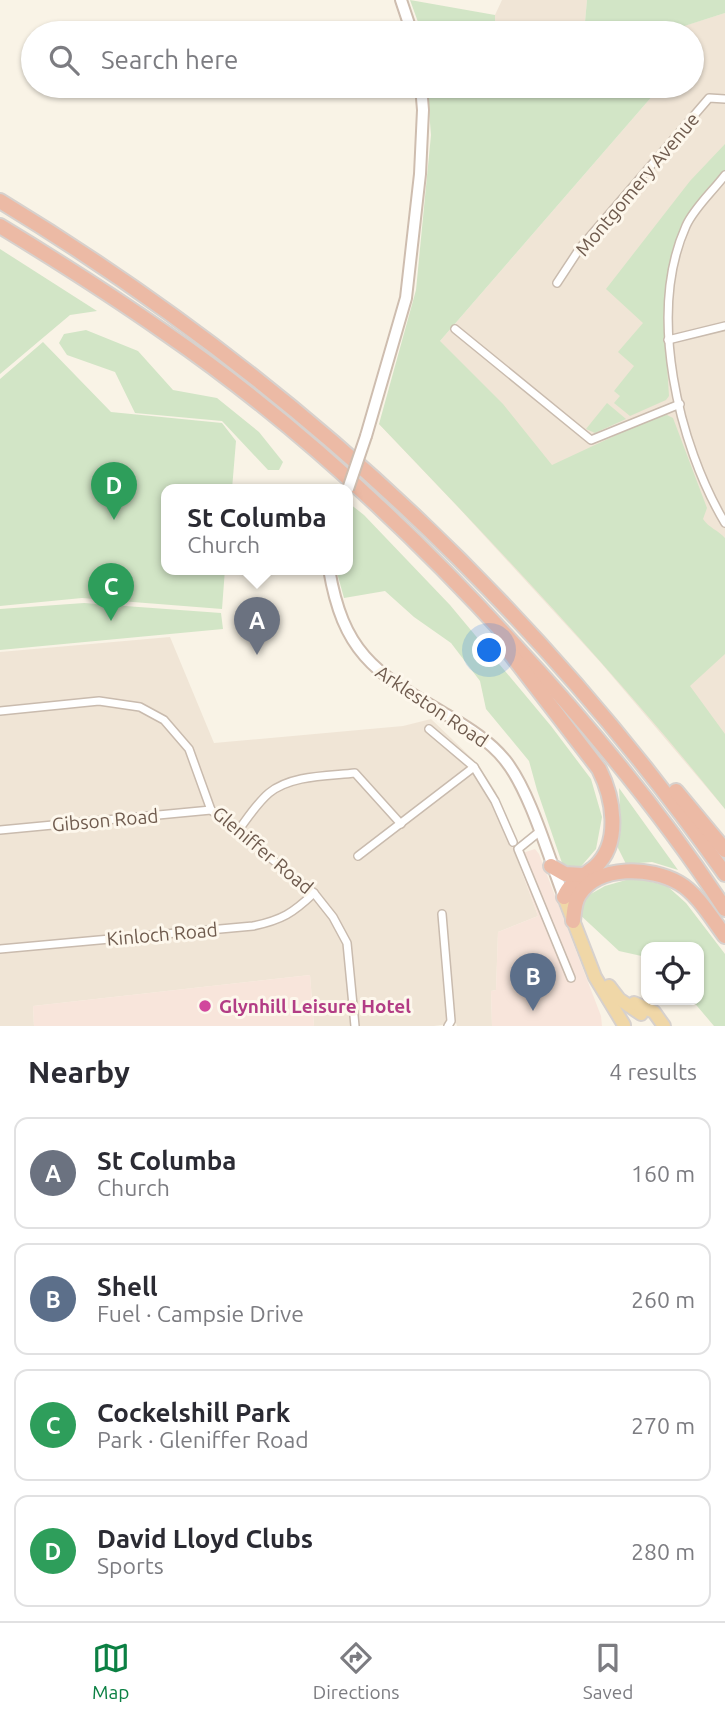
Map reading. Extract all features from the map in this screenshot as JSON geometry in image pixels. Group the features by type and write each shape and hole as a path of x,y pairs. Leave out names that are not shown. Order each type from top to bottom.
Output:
{"highway":[{"path":"0,201 124,280 232,358 356,461 439,538 636,744 725,850"},
{"path":"0,226 165,333 251,397 359,488 439,565 556,690 614,758 725,909"},
{"path":"439,565 547,700 599,769 607,786 613,812 610,839 599,862 569,887 564,897"},
{"path":"552,656 644,764 725,874"},
{"path":"551,866 565,874 582,876"},
{"path":"573,921 577,896 592,882 607,875 627,871 646,872 663,875 681,884 725,936"}],"main road":[{"name":"Arkleston Road","path":"564,897 595,976 624,1026"},
{"name":"Arkleston Road","path":"587,958 619,999 650,1017 657,1026"},
{"path":"606,982 626,998 654,1012 664,1026"},
{"path":"624,1026 631,1017 641,1014"}],"street":[{"path":"401,0 408,21"},
{"path":"350,484 406,298 420,174 422,98"},
{"name":"Montgomery Avenue","path":"557,283 580,248 709,99 725,99"},
{"path":"725,175 687,223 675,257 669,293 668,340 688,440 725,523"},
{"path":"668,340 725,326"},
{"path":"455,329 592,440 680,404"},
{"name":"Arkleston Road","path":"330,575 339,617 357,648 370,663 409,693 489,743 515,774 564,897"},
{"name":"Gleniffer Road","path":"0,711 99,701 141,707 164,720 189,749 211,810 314,893 333,917 347,943 355,1026"},
{"path":"429,729 474,767 495,801 513,842"},
{"path":"358,856 474,767"},
{"path":"237,832 269,793 283,785 298,780 355,773 401,824"},
{"name":"Gibson Road","path":"0,830 211,810"},
{"path":"539,832 517,849 571,978"},
{"name":"Kinloch Road","path":"0,949 263,924 291,914 314,893"},
{"path":"442,914 451,1021 447,1026"}],"shaded area":[{"path":"502,0 587,0 585,21 495,21"},
{"path":"725,13 725,809 601,663 379,424 440,341 651,98 704,98 704,21 700,21"},
{"path":"170,637 214,743 403,726 431,719 477,763 496,792 510,840 538,916 498,932 496,990 491,991 492,1026 457,1026 456,1023 434,1026 314,1026 310,975 33,1006 34,1026 0,1026 0,652"},
{"path":"535,849 601,1016 602,1026 492,1026 491,991 496,990 498,932 538,916 516,855"},
{"name":"Glynhill Leisure Hotel","path":"310,975 314,1026 34,1026 33,1006"}],"green space":[{"path":"410,0 495,15 495,21 418,21"},
{"path":"587,0 725,0 725,13 700,21 585,21"},
{"path":"428,98 651,98 440,341 503,404 552,465 657,416 667,415 673,418 707,508 703,519 725,538 725,654 690,686 725,734 725,809 599,661 379,424 416,290 431,135"},
{"path":"725,144 725,170 683,221 667,285 666,349 669,396 666,400 630,416 614,403 620,396 614,391 634,366 618,352 643,323 606,289 690,181"},
{"path":"0,249 97,311 70,315 0,374"},
{"path":"86,330 138,351 173,390 217,398 259,432 283,462 279,470 268,470 222,421 135,413 115,372 67,355 59,343 64,334"},
{"path":"43,342 111,412 222,423 236,441 232,484 161,484 161,575 225,575 222,609 82,598 0,606 0,379"},
{"path":"607,403 626,419 595,433 586,429"},
{"path":"353,506 450,605 551,726 591,779 602,817 596,849 578,870 562,863 529,761 486,709 480,681 451,643 414,617 385,591 344,598 338,575 353,575"},
{"path":"84,603 221,613 223,629 0,650 0,609"},
{"path":"619,788 678,870 652,862 626,864 617,846 621,830"},
{"path":"633,878 666,885 686,903 725,954 725,1026 714,1026 696,1005 704,1005 704,942 641,942 641,956 619,951 577,912 580,900 605,886"}],"place":[{"name":"David Lloyd Clubs","path":"114,520"},
{"name":"Cockelshill Park","path":"111,621"},
{"name":"St Columba","path":"257,655"},
{"name":"Glynhill Leisure Hotel","path":"205,1006"},
{"name":"Shell","path":"533,1011"}]}
